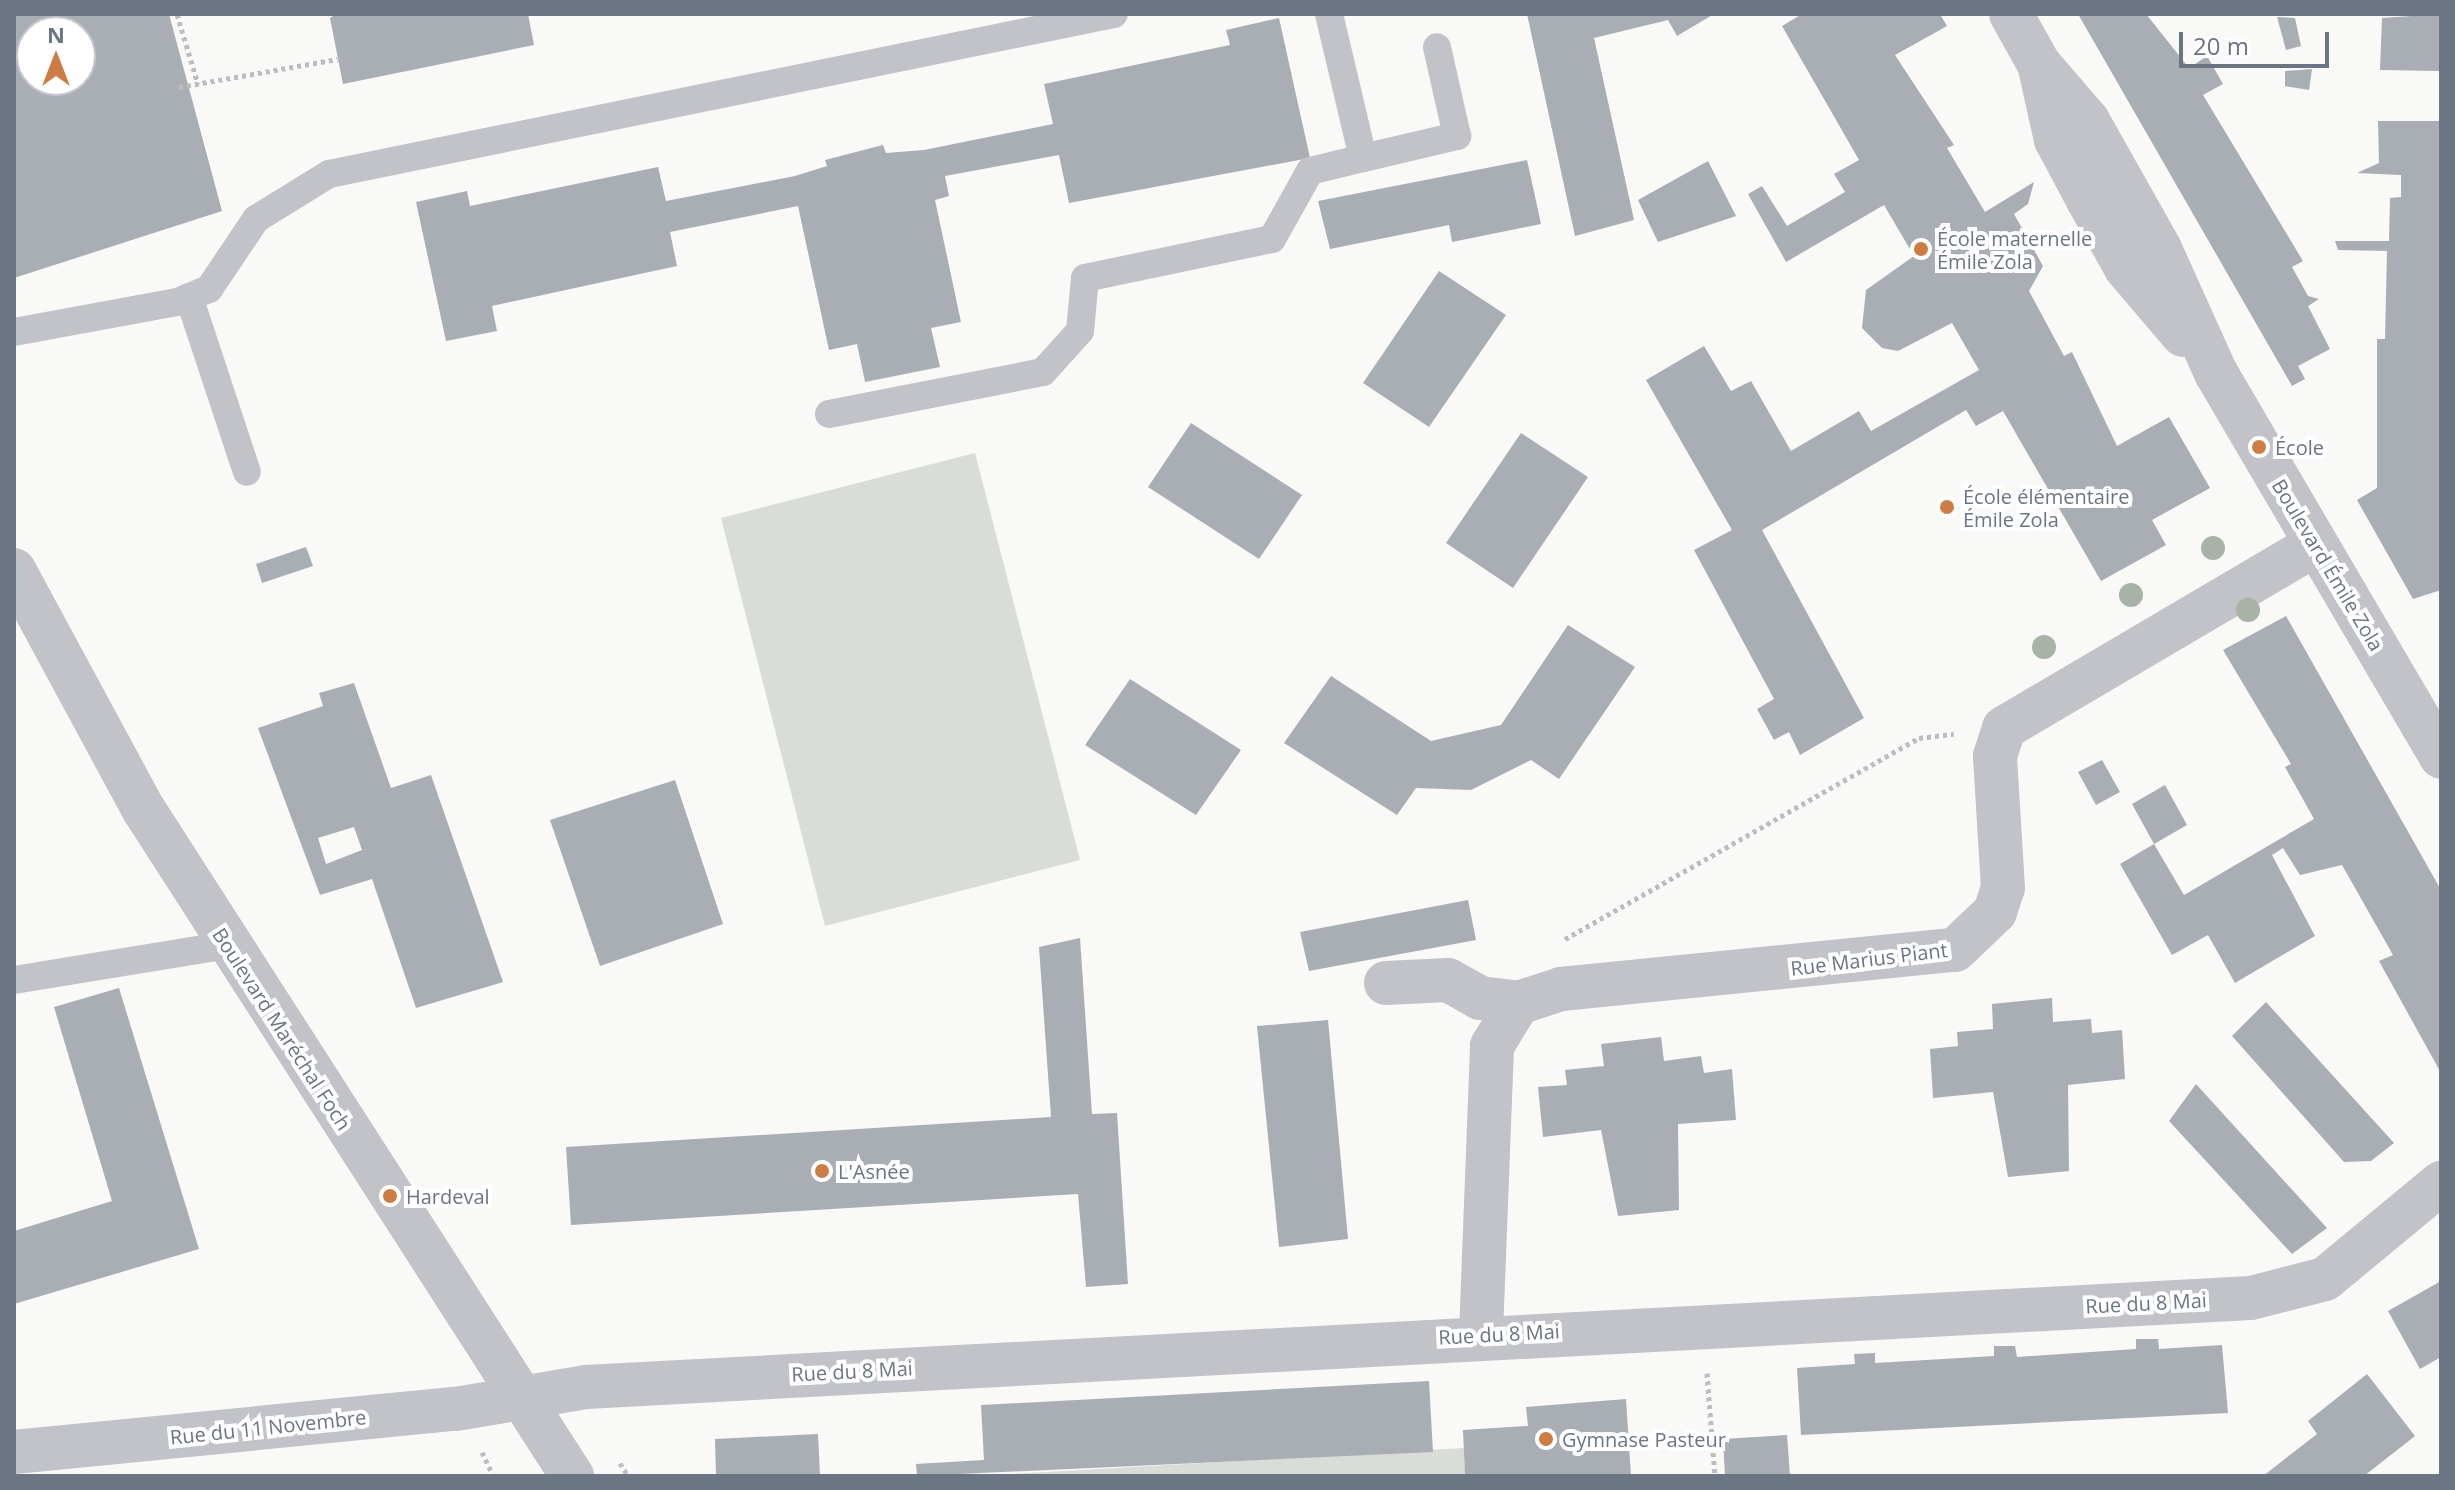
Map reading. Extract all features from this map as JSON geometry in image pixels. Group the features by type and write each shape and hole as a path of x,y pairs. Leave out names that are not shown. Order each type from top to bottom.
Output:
{"street":[{"name":"Boulevard Émile Zola","path":"2011,14 2039,64 2056,140 2118,254 2216,373 2440,752"},
{"path":"2004,728 2315,545"},
{"name":"Boulevard Maréchal Foch","path":"14,570 120,768 227,945 572,1476"},
{"name":"Rue Marius Piant","path":"1386,983 1448,980 1480,998 1518,1003 1561,989 1955,950 1995,912 2003,888 1995,756 2004,728"},
{"path":"1481,1334 1492,1046 1518,1003"},
{"name":"Rue du 8 Mai","path":"521,1396 1481,1334 2285,1292 2325,1279 2441,1183"},
{"name":"Rue du 11 Novembre","path":"14,1452 521,1396"}],"lane":[{"path":"14,332 189,297 209,289 256,219 329,174 1114,14"},
{"path":"1329,14 1363,158"},
{"path":"829,414 1043,372 1080,331 1085,278 1272,239 1310,171 1457,136 1437,47"},
{"path":"189,297 247,472"},
{"path":"14,980 227,945"}],"path":[{"path":"177,14 198,84"},
{"path":"179,87 338,59"},
{"path":"1551,947 1919,738 2004,728"},
{"path":"1703,1324 1715,1476"},
{"path":"484,1463 493,1476"}],"shaded area":[{"path":"975,453 1080,860 825,926 721,518"},
{"path":"1464,1448 1465,1476 1012,1474"}],"building":[{"path":"14,14 169,14 222,211 14,278"},
{"path":"337,14 528,14 534,45 343,84 330,18"},
{"path":"1527,14 1714,14 1677,36 1668,20 1594,38 1634,220 1575,236"},
{"path":"1802,14 1940,14 1947,26 1895,55 1954,145 1947,148 1985,212 2034,182 2028,204 2014,214 2043,266 2029,291 2064,356 2072,352 2117,446 2169,417 2210,488 2152,520 2166,545 2101,581 2003,411 1976,426 1966,410 1762,530 1864,718 1800,755 1789,732 1774,740 1757,709 1774,699 1694,550 1732,530 1646,380 1704,346 1731,391 1751,381 1791,451 1859,411 1871,431 1979,370 1952,323 1898,351 1882,348 1862,328 1866,290 1914,256 1884,205 1786,262 1748,194 1762,186 1787,226 1845,192 1834,174 1859,160 1782,26"},
{"path":"2078,14 2146,14 2189,68 2207,56 2223,84 2203,95 2303,261 2292,267 2308,296 2319,299 2308,306 2330,349 2298,366 2305,379 2292,386"},
{"path":"2441,14 2441,71 2380,70 2382,18"},
{"path":"2277,17 2295,18 2301,46 2286,50"},
{"path":"1279,18 1310,158 1069,203 1059,155 945,176 949,196 935,200 961,322 931,328 940,367 865,382 857,344 829,350 798,206 670,232 677,266 492,306 497,331 446,341 416,202 467,191 470,206 658,167 666,201 795,176 827,166 825,160 883,145 886,153 924,150 1053,124 1044,84 1230,45 1226,30"},
{"path":"2312,69 2309,90 2285,86 2285,71"},
{"path":"2378,121 2441,121 2441,590 2413,599 2357,500 2377,488 2377,339 2385,339 2387,251 2338,250 2335,241 2389,241 2390,198 2401,197 2401,175 2357,173 2379,163"},
{"path":"1527,160 1541,224 1452,242 1449,225 1330,249 1318,201"},
{"path":"1708,161 1736,216 1658,242 1638,200"},
{"path":"1439,271 1506,315 1429,427 1363,383"},
{"path":"1191,423 1302,495 1259,559 1148,487"},
{"path":"1521,433 1588,477 1513,588 1446,543"},
{"path":"306,547 313,566 262,583 256,564"},
{"path":"2286,616 2441,890 2441,1073 2379,961 2393,955 2342,865 2300,875 2283,848 2272,855 2315,936 2235,983 2208,935 2172,955 2120,864 2154,844 2184,895 2314,819 2285,767 2291,764 2223,650"},
{"path":"1568,625 1635,667 1559,779 1531,760 1471,790 1416,788 1397,815 1284,743 1331,676 1431,741 1501,725"},
{"path":"1130,679 1241,750 1196,815 1085,745"},
{"path":"354,683 391,788 431,775 503,982 416,1008 372,879 320,895 258,728 323,706 319,693","holes":["354,827 362,850 326,864 318,838"]},
{"path":"2102,760 2120,792 2096,805 2078,772"},
{"path":"675,780 723,924 600,966 550,820"},
{"path":"2165,785 2187,825 2154,844 2132,804"},
{"path":"1468,900 1476,940 1309,971 1300,932"},
{"name":"L'Asnée","path":"1080,938 1092,1114 1117,1113 1128,1284 1086,1287 1078,1194 571,1225 566,1147 1051,1117 1039,947"},
{"path":"119,988 199,1249 14,1304 14,1231 112,1201 54,1007"},
{"path":"2052,998 2053,1022 2091,1019 2092,1033 2122,1030 2125,1079 2068,1085 2069,1171 2008,1177 1993,1092 1933,1098 1930,1049 1958,1046 1957,1032 1993,1029 1992,1004"},
{"path":"2266,1002 2394,1143 2371,1161 2344,1162 2232,1036"},
{"path":"1328,1020 1348,1239 1279,1247 1257,1026"},
{"path":"1661,1037 1664,1061 1701,1056 1704,1073 1732,1069 1736,1120 1678,1124 1679,1210 1618,1216 1601,1130 1543,1137 1538,1087 1567,1085 1565,1070 1604,1066 1601,1044"},
{"path":"2196,1084 2327,1228 2292,1254 2169,1121"},
{"path":"2441,1281 2441,1357 2420,1369 2388,1311"},
{"path":"2136,1339 2158,1339 2159,1349 2222,1345 2228,1413 1801,1435 1797,1368 1855,1364 1854,1354 1875,1353 1875,1363 1994,1356 1994,1346 2015,1346 2017,1357 2136,1349"},
{"path":"2367,1374 2415,1436 2364,1476 2263,1476 2317,1434 2308,1421"},
{"path":"1429,1381 1433,1452 917,1476 916,1464 984,1460 981,1405"},
{"name":"Gymnase Pasteur","path":"1626,1399 1631,1476 1465,1476 1463,1430 1528,1426 1526,1407"},
{"path":"818,1434 820,1476 716,1476 715,1439"},
{"path":"1787,1435 1790,1476 1725,1476 1723,1439"}],"place":[{"name":"École maternelle Émile Zola","path":"1921,249"},
{"name":"École","path":"2259,447"},
{"name":"École élémentaire Émile Zola","path":"1947,507"},
{"name":"L'Asnée","path":"822,1171"},
{"name":"Hardeval","path":"390,1196"},
{"name":"Gymnase Pasteur","path":"1546,1439"}]}
